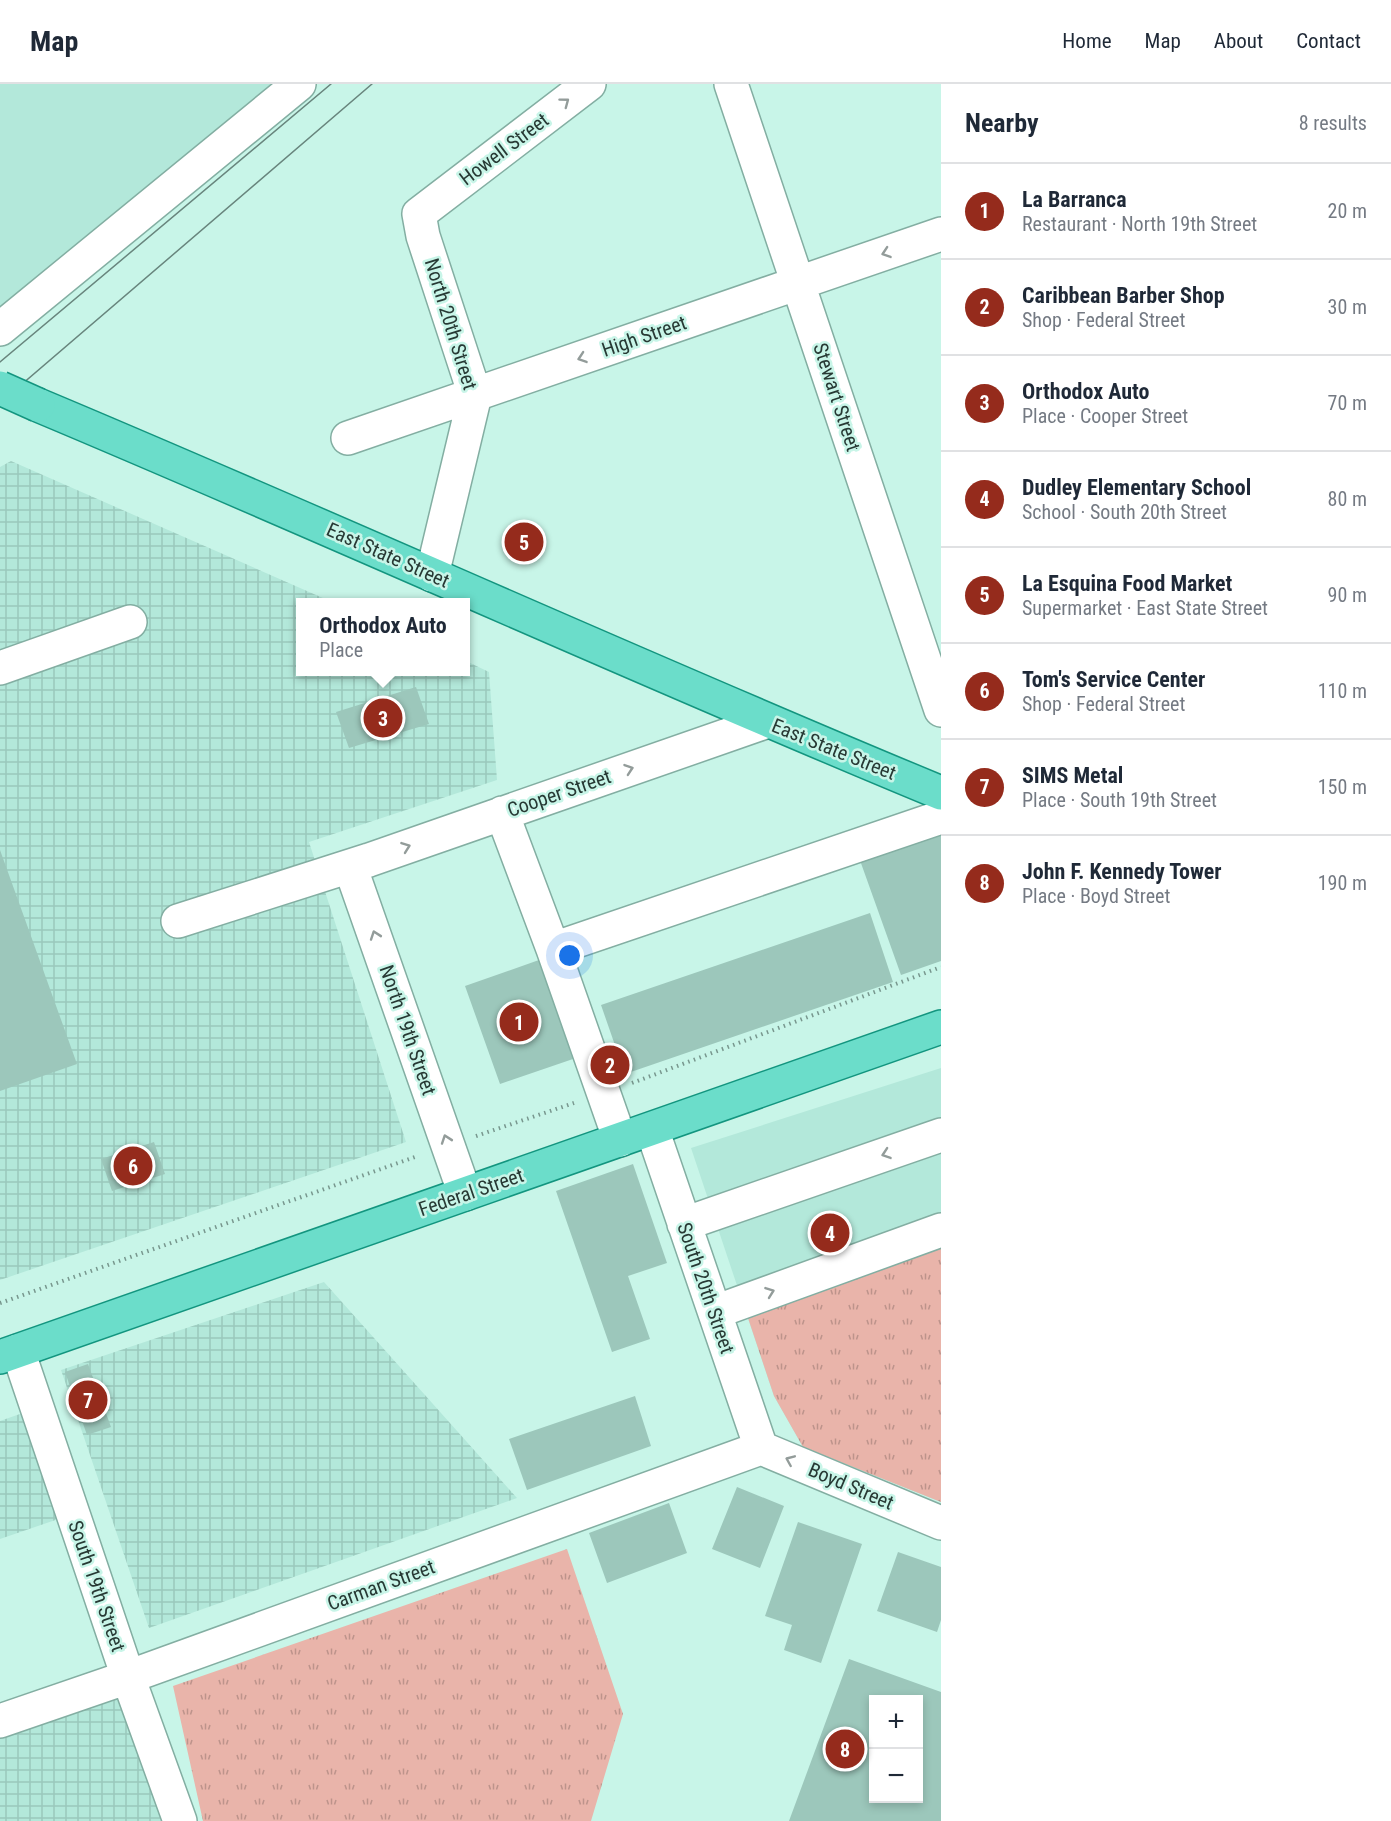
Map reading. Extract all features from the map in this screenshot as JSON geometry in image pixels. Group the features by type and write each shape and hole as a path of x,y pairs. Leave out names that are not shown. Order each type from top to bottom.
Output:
{"main road":[{"name":"East State Street","path":"0,388 218,480 768,721 941,793"},
{"name":"Federal Street","path":"9,1354 941,1028"}],"street":[{"path":"0,330 298,84"},
{"name":"Howell Street","path":"419,214 589,84"},
{"name":"Stewart Street","path":"731,84 941,710"},
{"name":"North 20th Street","path":"419,214 423,236 475,395 432,575"},
{"name":"High Street","path":"348,438 941,234"},
{"path":"0,668 130,622"},
{"name":"Cooper Street","path":"178,921 350,866 768,721"},
{"path":"502,813 553,949 620,1140"},
{"path":"553,949 941,817"},
{"name":"North 19th Street","path":"350,866 465,1194"},
{"name":"South 20th Street","path":"652,1129 761,1448"},
{"path":"684,1224 941,1135"},
{"path":"715,1312 941,1230"},
{"name":"South 19th Street","path":"9,1354 180,1821"},
{"name":"Boyd Street","path":"761,1448 941,1524"},
{"name":"Carman Street","path":"0,1721 128,1677 761,1448"}],"shaded area":[{"path":"0,84 315,84 0,341"},
{"path":"11,461 323,598 296,598 296,676 470,676 470,663 489,672 497,780 309,842 406,1142 0,1280 0,467"},
{"path":"941,1068 941,1502 803,1447 774,1396 691,1148"},
{"path":"324,1282 517,1498 149,1628 61,1370"},
{"path":"34,1409 73,1514 0,1539 0,1421"},
{"path":"128,1677 178,1821 0,1821 0,1723"}],"green space":[{"path":"941,1247 941,1502 803,1447 774,1396 748,1318"},
{"path":"567,1549 623,1714 591,1821 203,1821 173,1686"}],"building":[{"path":"416,687 429,724 349,748 336,712"},
{"path":"926,829 941,836 941,961 901,975 857,852"},
{"path":"0,850 77,1064 0,1091"},
{"path":"870,913 893,982 625,1074 601,1005"},
{"path":"539,960 573,1059 500,1084 465,986"},
{"path":"154,1142 165,1174 112,1191 101,1159"},
{"path":"633,1164 667,1263 628,1276 650,1339 612,1352 556,1191"},
{"path":"88,1364 111,1427 87,1435 65,1372"},
{"path":"635,1396 651,1446 527,1490 509,1439"},
{"path":"737,1487 784,1506 760,1568 712,1549"},
{"path":"669,1503 687,1553 607,1583 589,1533"},
{"path":"798,1522 862,1544 821,1663 784,1650 792,1625 765,1616"},
{"path":"898,1552 941,1567 941,1620 937,1632 877,1611"},
{"path":"849,1659 941,1692 941,1821 789,1821"}],"tram line":[{"path":"0,362 331,84"},
{"path":"0,403 372,84"}],"place":[{"name":"La Esquina Food Market","path":"524,542"},
{"name":"Orthodox Auto","path":"383,718"},
{"name":"La Barranca","path":"519,1022"},
{"name":"Caribbean Barber Shop","path":"610,1065"},
{"name":"Tom's Service Center","path":"133,1166"},
{"name":"Dudley Elementary School","path":"830,1233"},
{"name":"SIMS Metal","path":"88,1400"},
{"name":"John F. Kennedy Tower","path":"845,1749"}]}
